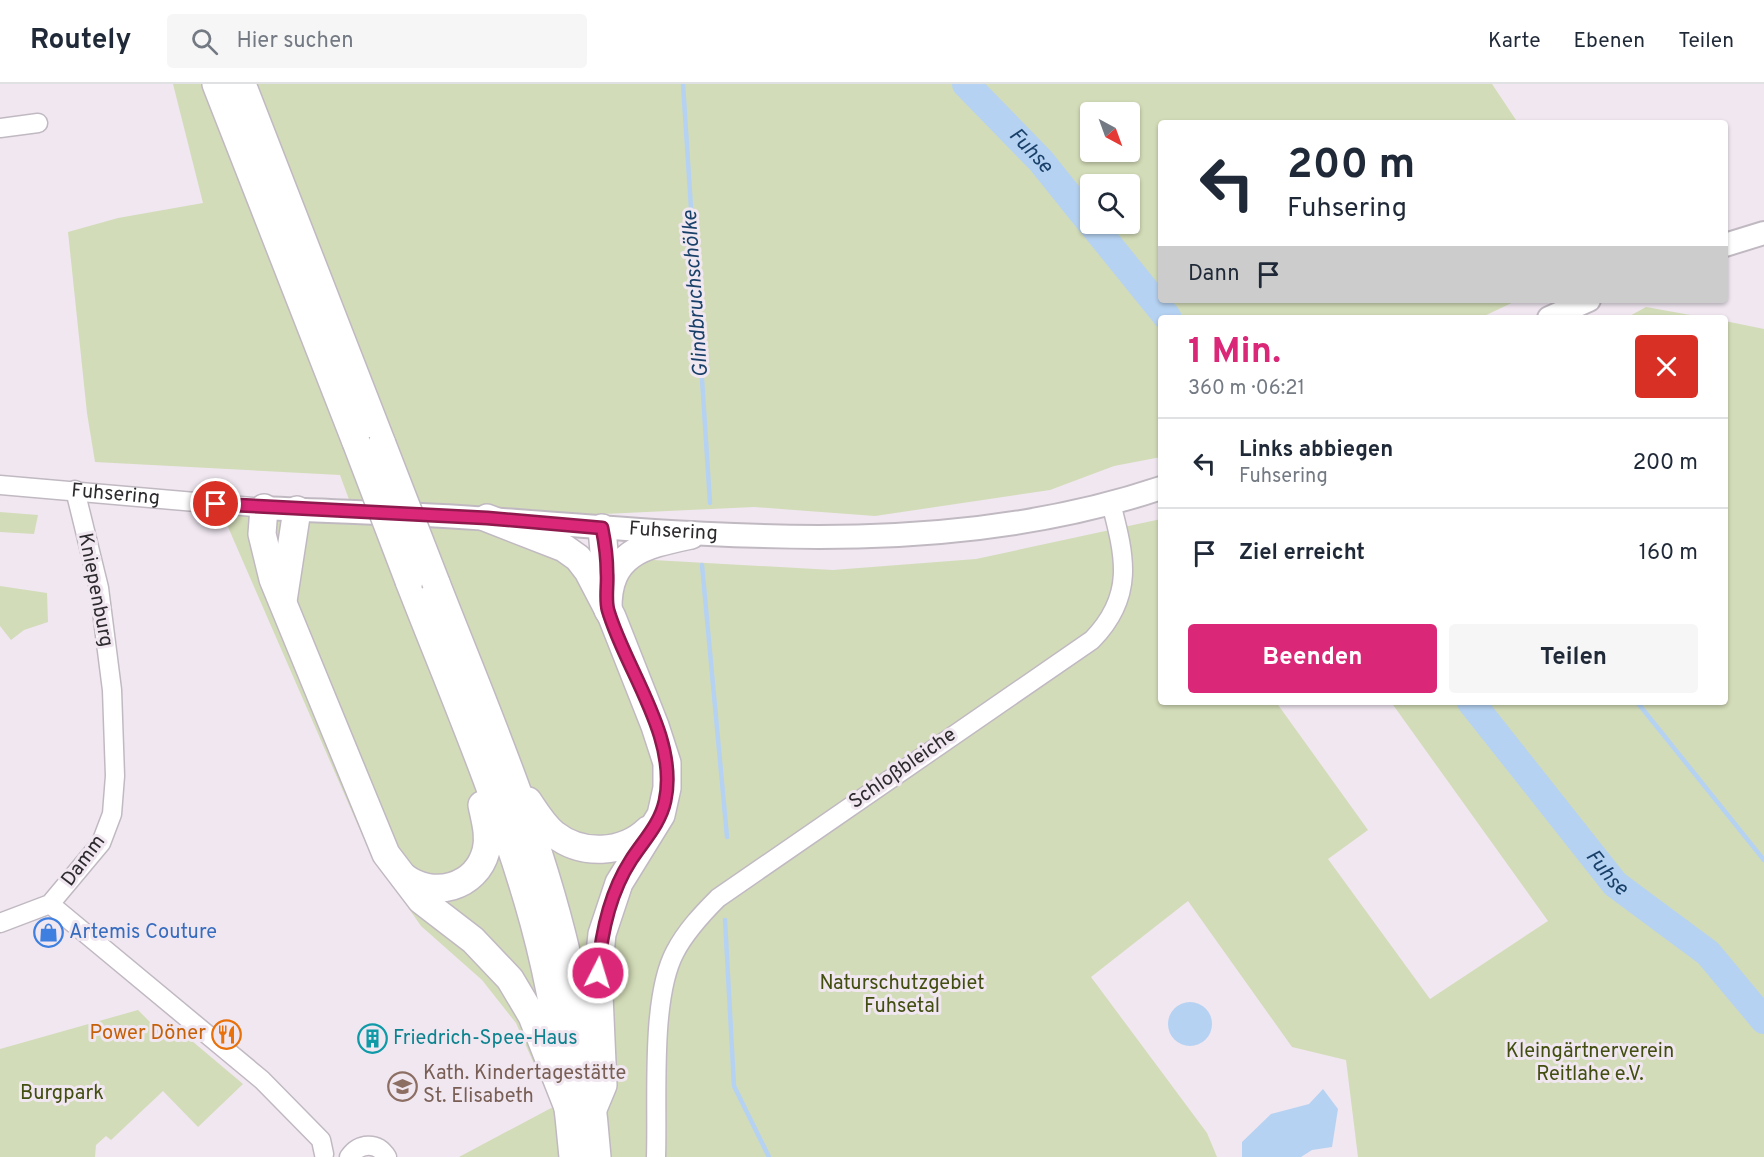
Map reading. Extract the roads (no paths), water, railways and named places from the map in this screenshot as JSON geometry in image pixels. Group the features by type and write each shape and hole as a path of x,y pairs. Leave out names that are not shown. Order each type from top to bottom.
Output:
{"highway":[{"path":"229,86 356,442 479,759 534,922 560,1038 597,1157"},
{"path":"229,86 382,444 511,777 541,863 571,971 584,1039 581,1109 573,1157"},
{"path":"264,508 262,534 265,556 376,834 397,870 421,900 473,940 510,979 581,1109"},
{"path":"283,601 297,510"},
{"path":"487,518 564,548 578,558 601,589"},
{"path":"581,1109 603,1085 598,973 602,933 619,883 661,815 667,782 664,750 588,553 591,542 602,528"},
{"path":"601,589 619,566 636,550 647,544 690,535"},
{"path":"397,870 414,884 436,889 458,885 476,871 486,852 488,841 477,781 479,759"},
{"path":"511,777 545,825 555,834 578,846 603,849 627,844 646,832 661,815"}],"main road":[{"path":"1728,244 1764,233"},
{"path":"1556,315 1582,303"},
{"name":"Fuhsering","path":"264,508 487,518 690,535 896,537 1046,519 1158,489"}],"street":[{"path":"0,128 38,123"},
{"name":"Fuhsering","path":"0,485 264,508"},
{"name":"Kniepenburg","path":"75,490 99,588 112,690"},
{"name":"Schloßbleiche","path":"656,1157 658,1030 662,989 675,952 696,921 718,898 1074,653 1108,623 1118,604 1123,577 1121,549 1111,503"},
{"name":"Damm","path":"0,923 50,904 101,843 112,814 115,793 112,690"},
{"path":"50,904 262,1080 325,1152"},
{"path":"349,1157 359,1147 366,1145 379,1148 387,1157"}],"water":[{"path":"1190,1002 1199,1003 1206,1008 1211,1015 1211,1033 1206,1040 1199,1045 1190,1046 1181,1045 1174,1040 1169,1033 1168,1024 1169,1015 1174,1008 1181,1003"},
{"path":"1323,1089 1338,1109 1332,1147 1312,1150 1301,1157 1242,1157 1242,1142 1271,1114 1309,1104"}],"waterway":[{"name":"Glindbruchschölke","path":"683,84 710,503"},
{"name":"Fuhse","path":"966,84 1041,161 1080,210"},
{"name":"Fuhse","path":"1100,234 1166,315"},
{"name":"Glindbruchschölke","path":"702,565 727,837"},
{"name":"Fuhse","path":"1473,705 1615,884 1708,953 1764,1020"},
{"path":"1639,705 1764,860"},
{"name":"Glindbruchschölke","path":"725,920 734,1086 769,1157"}],"place":[{"name":"Artemis Couture","path":"48,933"},
{"name":"Power Döner","path":"227,1034"},
{"name":"Friedrich-Spee-Haus","path":"372,1039"},
{"name":"Kath. Kindertagestätte St. Elisabeth","path":"402,1086"}],"park label":[{"name":"Naturschutzgebiet Fuhsetal","path":"902,996"},
{"name":"Kleingärtnerverein Reitlahe e.V.","path":"1590,1064"},
{"name":"Burgpark","path":"62,1094"}]}
